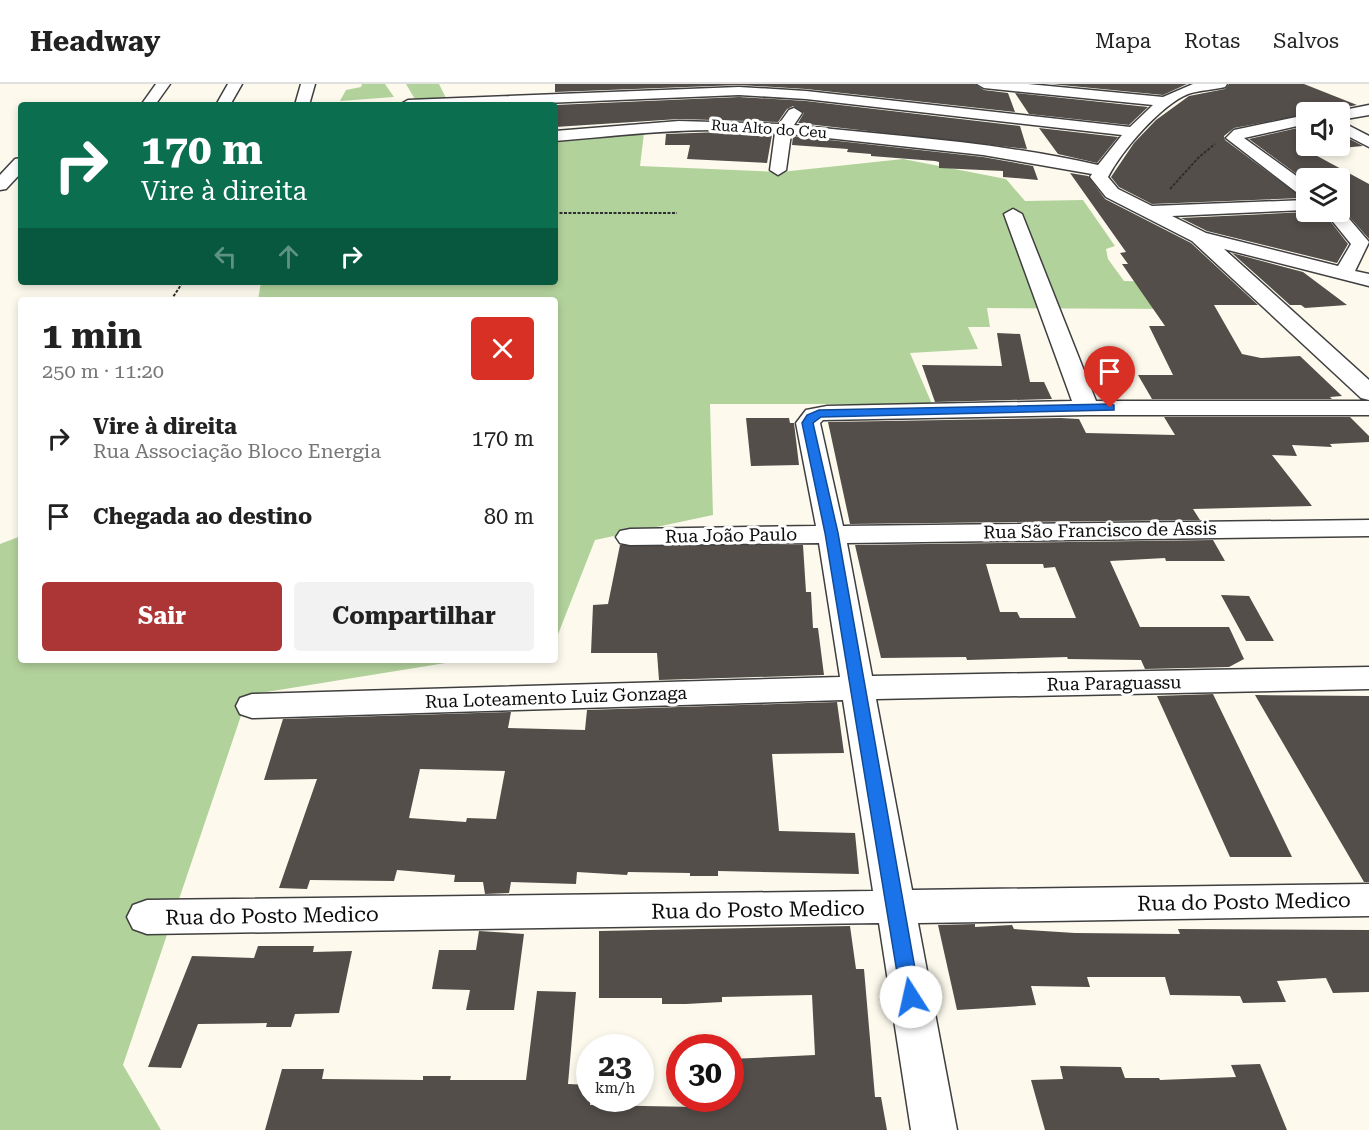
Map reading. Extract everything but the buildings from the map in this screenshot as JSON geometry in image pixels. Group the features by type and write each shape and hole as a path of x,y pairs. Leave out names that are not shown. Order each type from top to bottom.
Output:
{"street":[{"path":"150,102 163,84"},
{"path":"225,102 235,84"},
{"path":"303,102 308,84"},
{"path":"984,84 1167,102"},
{"path":"1220,84 1178,93 1167,102 1134,132 1101,171 1099,177 1103,185 1146,212 1199,237 1369,280"},
{"path":"406,101 811,90 1134,132"},
{"path":"778,170 784,128 811,90"},
{"path":"1350,113 1369,110"},
{"path":"1296,122 1240,133 1234,138 1296,184"},
{"name":"Rua Alto do Ceu","path":"558,136 679,126 784,128 983,150 1058,161 1101,171"},
{"path":"1350,132 1369,142"},
{"path":"0,165 18,164"},
{"path":"0,185 18,167"},
{"path":"1146,212 1296,205"},
{"path":"1013,214 1087,408"},
{"path":"1342,222 1361,244 1344,273"},
{"path":"1199,237 1369,393"},
{"path":"934,1130 859,688 808,423 810,418 819,413 1087,408 1369,408"},
{"name":"Rua São Francisco de Assis","path":"831,533 1369,528"},
{"name":"Rua João Paulo","path":"630,537 831,533"},
{"name":"Rua Paraguassu","path":"859,688 1369,678"},
{"name":"Rua Loteamento Luiz Gonzaga","path":"252,706 859,688"},
{"name":"Rua do Posto Medico","path":"147,917 895,909 1369,900"}],"path":[{"path":"1146,212 1193,167 1207,147 1236,141"},
{"path":"558,213 677,213"}],"green space":[{"path":"362,84 385,84 394,97 340,101 346,90 361,87"},
{"path":"406,84 439,84 447,100 416,101"},
{"path":"644,133 640,166 781,172 903,159 1006,179 1025,201 1083,200 1115,246 1106,249 1108,259 1124,281 1166,282 1184,309 987,308 990,327 968,327 978,349 910,353 932,404 710,404 713,515 595,540 558,634 558,297 258,297 260,285 558,285 558,140"},
{"path":"18,537 18,663 445,663 248,695 123,1065 161,1130 0,1130 0,544"}],"route":[{"path":"911,997 859,688 808,423 810,418 819,413 1110,408"}]}
